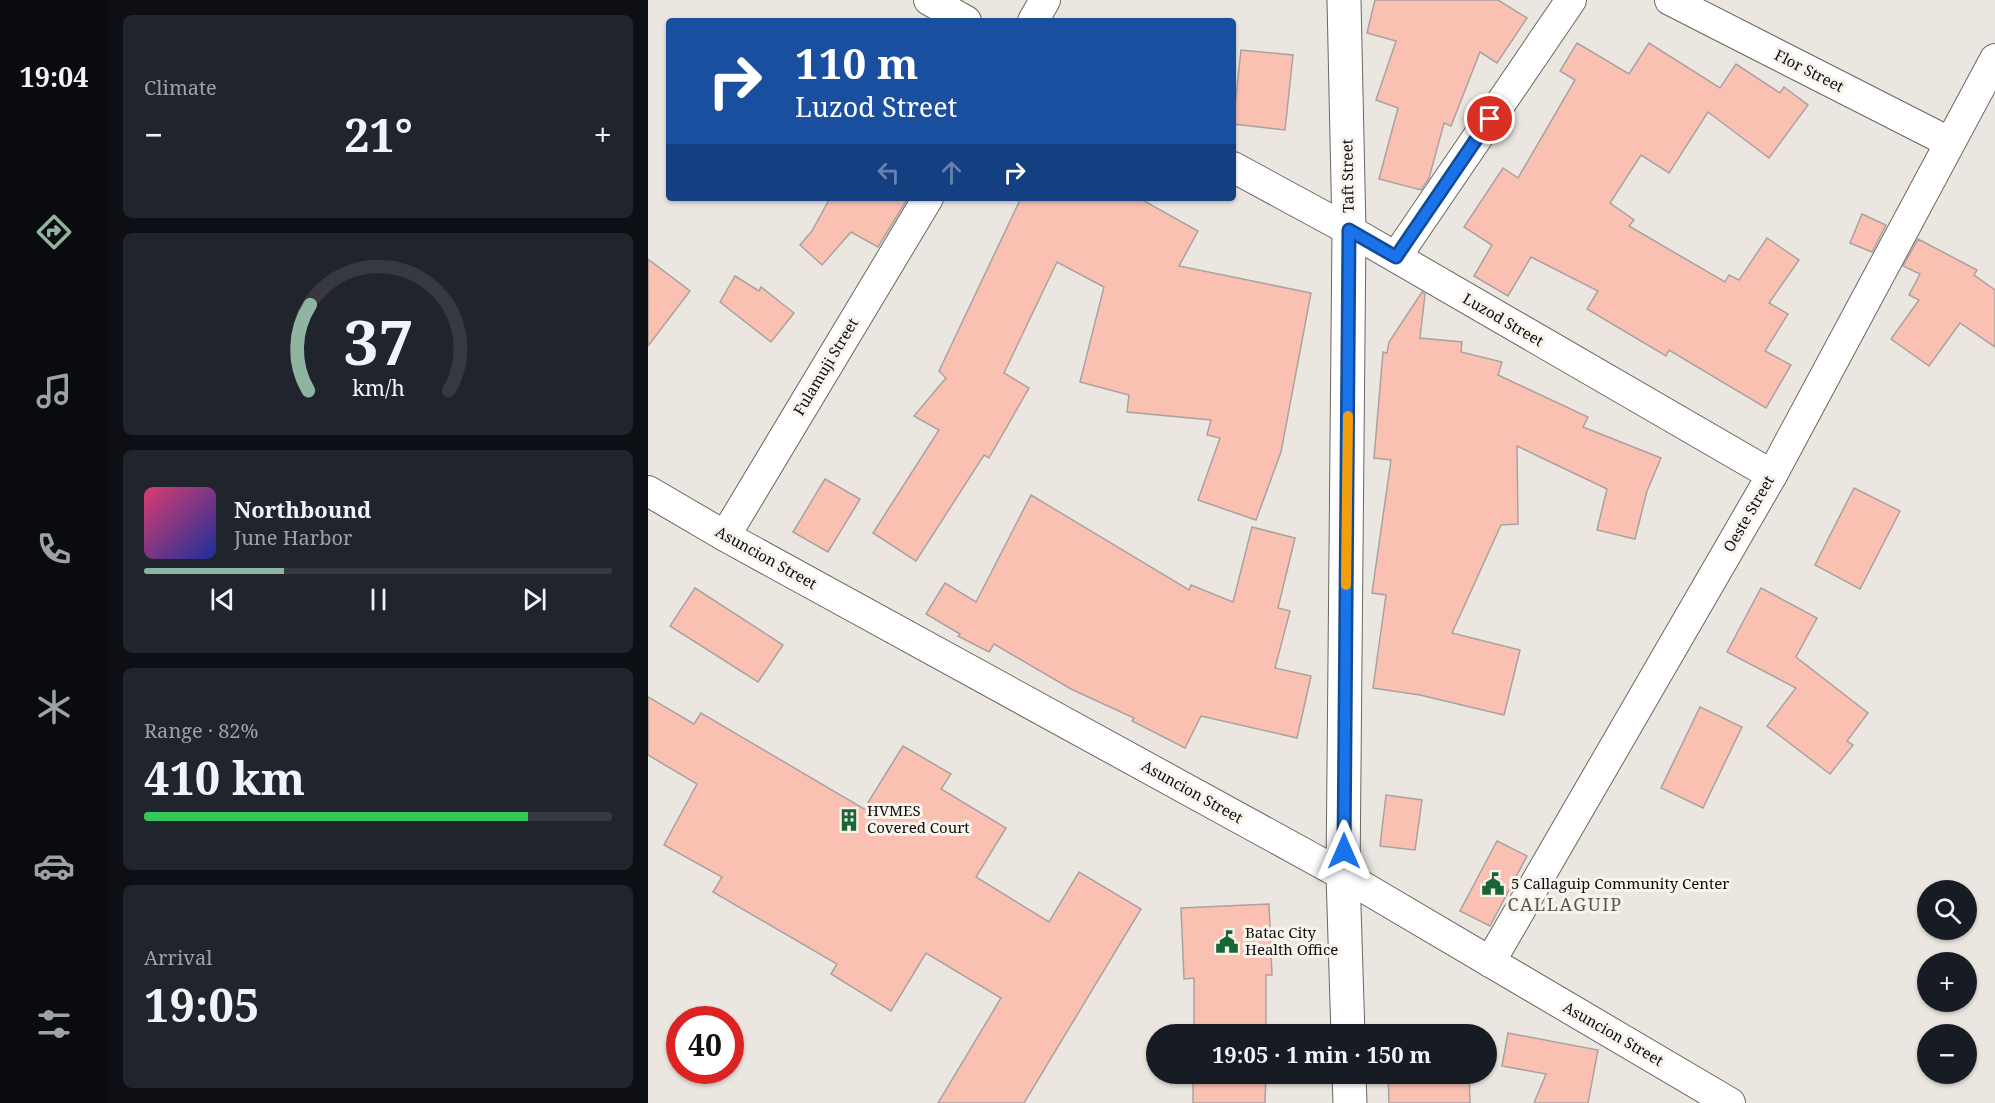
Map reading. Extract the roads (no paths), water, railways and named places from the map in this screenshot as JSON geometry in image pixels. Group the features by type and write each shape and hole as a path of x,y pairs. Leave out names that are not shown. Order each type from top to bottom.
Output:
{"street":[{"path":"929,0 961,18"},
{"path":"1035,18 1045,0"},
{"name":"Taft Street","path":"1344,0 1349,230 1343,875 1348,1024"},
{"path":"1396,257 1571,0"},
{"name":"Flor Street","path":"1670,0 1949,142"},
{"name":"Oeste Street","path":"1490,962 1772,475 1995,59"},
{"name":"Luzod Street","path":"1236,169 1349,230 1772,475"},
{"name":"Fulamuji Street","path":"725,536 926,201"},
{"name":"Asuncion Street","path":"648,491 725,536 1343,875 1730,1103"},
{"path":"1349,1084 1350,1103"}],"place":[{"name":"HVMES Covered Court","path":"849,820"},
{"name":"5 Callaguip Community Center","path":"1493,884"},
{"name":"Batac City Health Office","path":"1227,942"}],"district":[{"name":"CALLAGUIP","path":"1565,905"}]}
